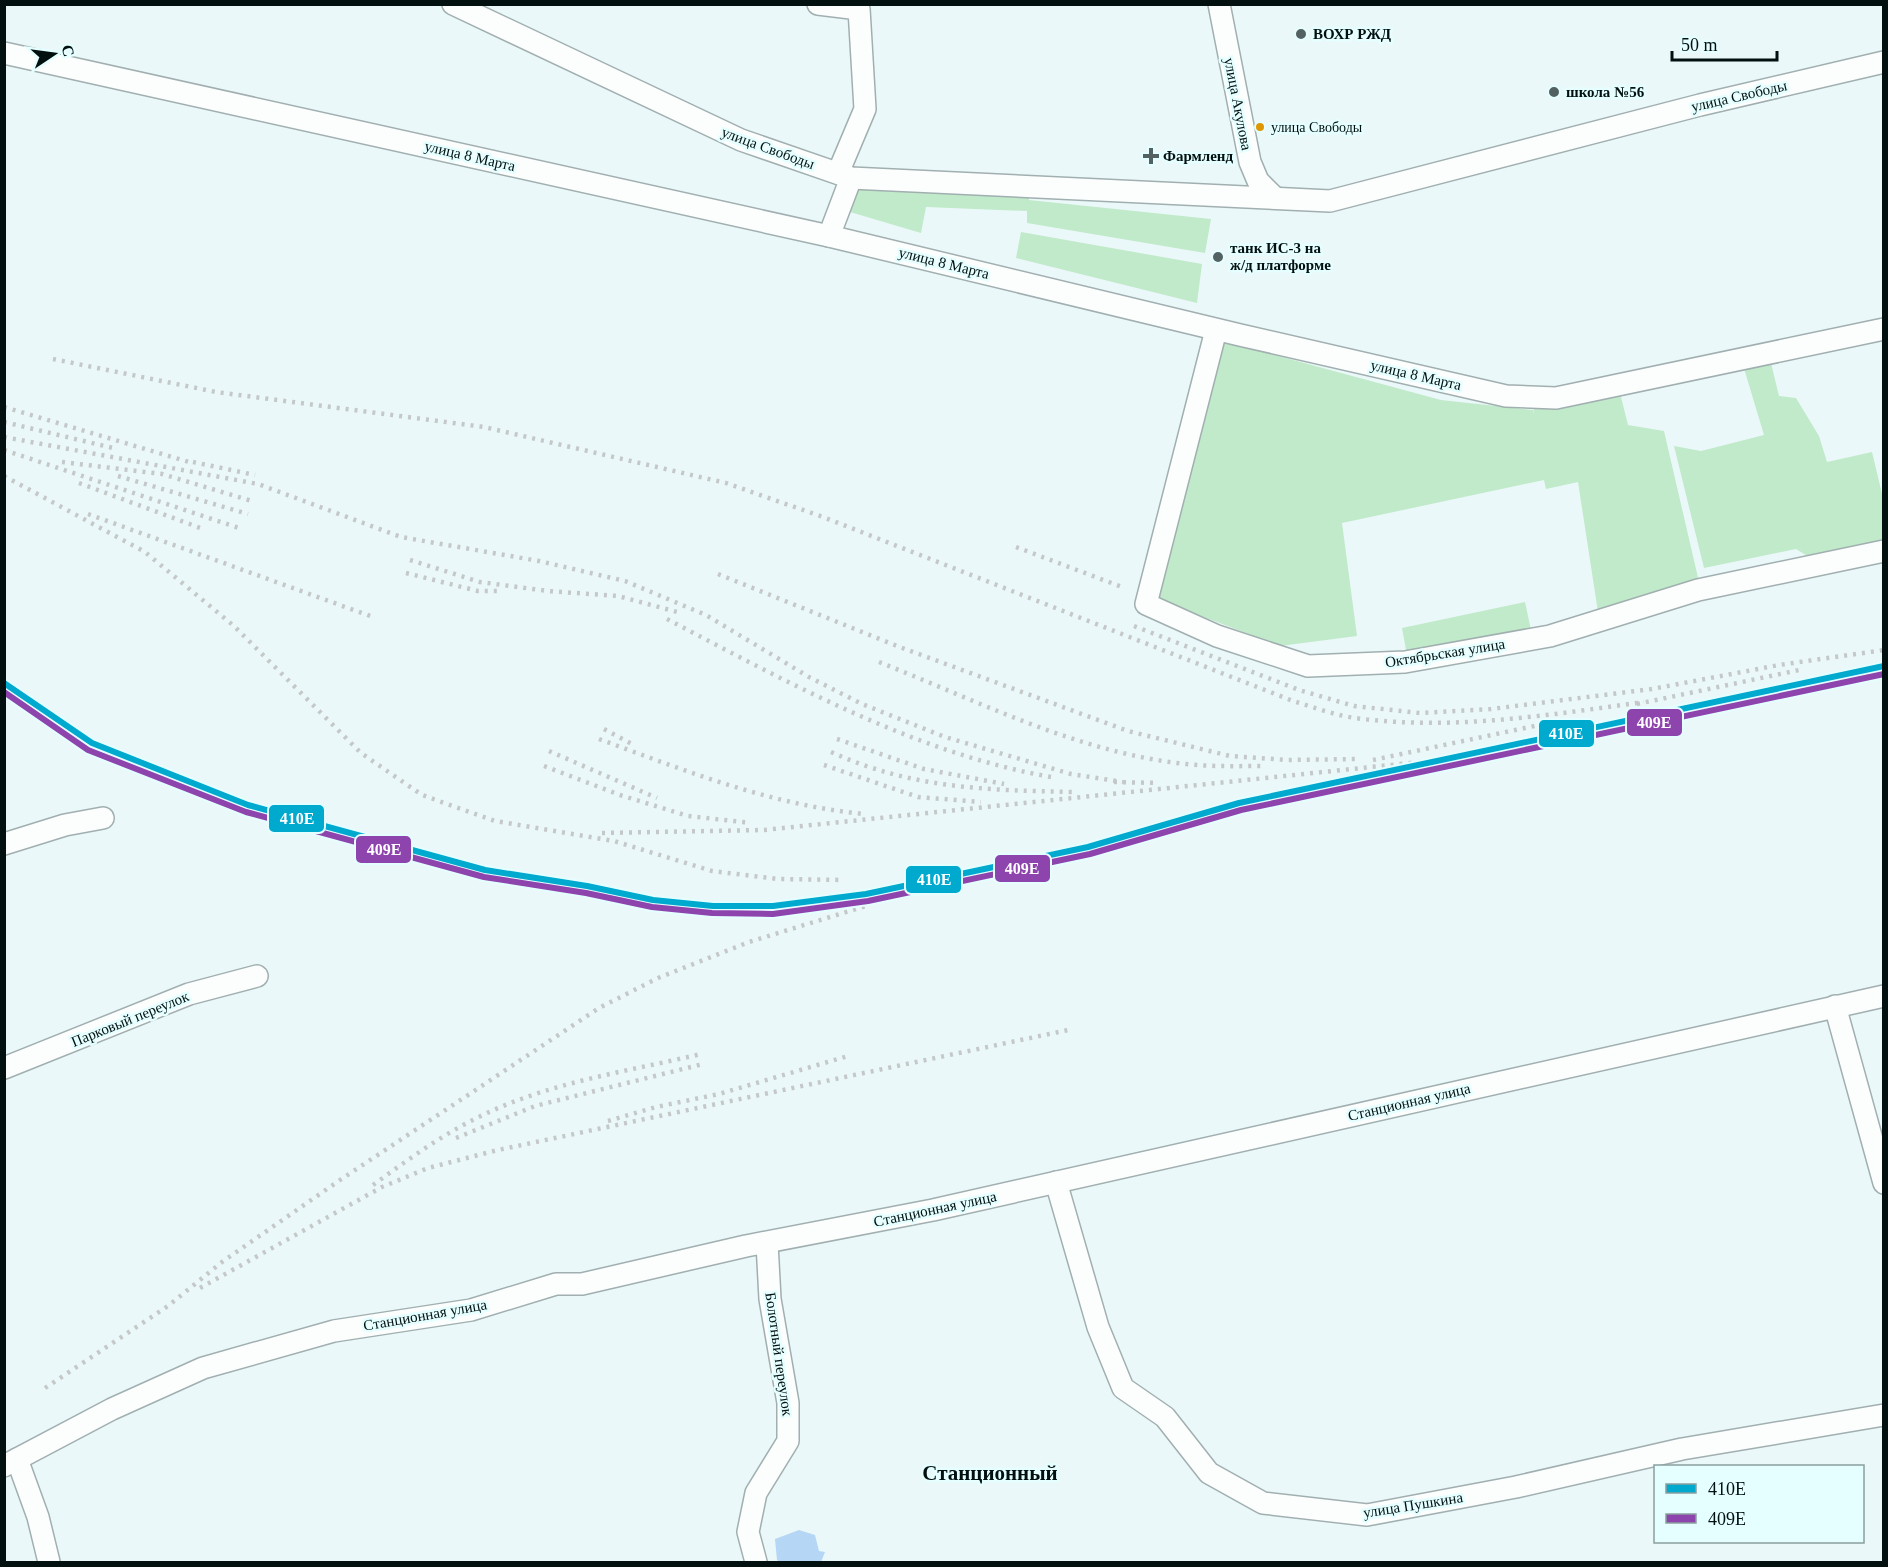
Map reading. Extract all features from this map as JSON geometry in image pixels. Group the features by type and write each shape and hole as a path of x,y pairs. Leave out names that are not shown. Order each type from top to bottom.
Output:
{"street":[{"name":"улица Свободы","path":"453,4 741,140 844,175 1330,201 1700,105 1884,62"},
{"path":"819,4 859,9 865,109 844,175 829,236"},
{"name":"улица Акулова","path":"1219,4 1250,162 1258,181 1274,197"},
{"name":"улица 8 Марта","path":"4,53 829,236 1216,330 1506,396 1556,398 1884,329"},
{"name":"Октябрьская улица","path":"1216,330 1146,604 1217,636 1308,666 1405,663 1539,638 1698,590 1884,551"},
{"path":"4,844 65,825 103,818"},
{"name":"Парковый переулок","path":"4,1068 189,994 257,976"},
{"name":"Станционная улица","path":"11,1463 112,1410 203,1368 334,1331 471,1310 556,1284 582,1284 1056,1182 1884,996"},
{"path":"1836,1006 1884,1184"},
{"name":"улица Пушкина","path":"1056,1182 1098,1327 1123,1388 1165,1417 1209,1473 1263,1503 1368,1515 1516,1487 1682,1449 1884,1415"},
{"name":"Болотный переулок","path":"756,1563 748,1532 756,1493 788,1441 788,1403 770,1299 768,1243"},
{"path":"11,1463 38,1517 49,1563"}],"green space":[{"path":"859,184 1029,190 1029,200 1211,219 1205,253 1027,223 1027,211 926,207 921,233 850,212"},
{"path":"1021,232 1202,264 1197,303 1016,258"},
{"path":"1223,341 1441,400 1533,410 1534,415 1533,404 1620,393 1628,425 1664,431 1699,582 1598,612 1578,482 1546,489 1544,480 1342,523 1357,636 1280,646 1157,599"},
{"path":"1770,359 1779,396 1796,398 1819,436 1827,462 1872,452 1883,498 1883,542 1814,560 1796,549 1704,568 1674,446 1701,451 1764,435 1743,365"},
{"path":"1525,602 1531,630 1407,655 1402,628"}],"water":[{"path":"799,1530 815,1535 819,1551 825,1552 821,1562 779,1562 777,1560 775,1539"}],"railway":[{"path":"53,359 216,392 484,427 726,483 823,517 1293,701 1347,717 1391,722 1464,722 1500,720 1644,702"},
{"path":"4,407 189,462"},
{"path":"4,422 113,448"},
{"path":"4,437 258,484 401,537 539,561 625,581 706,615 809,677 862,704 945,737 1071,774 1123,782"},
{"path":"4,450 242,529"},
{"path":"62,462 162,474 252,501"},
{"path":"193,462 255,475"},
{"path":"4,476 145,552 234,626 361,753 422,795 495,821 614,841 712,871 778,879 844,880"},
{"path":"118,476 248,514"},
{"path":"79,483 203,529"},
{"path":"88,514 373,617"},
{"path":"1016,547 1122,587"},
{"path":"410,560 480,582 548,591 618,596 681,613"},
{"path":"406,573 478,591 497,591"},
{"path":"718,574 897,646 1128,731 1230,756 1287,760 1360,759"},
{"path":"667,619 806,691 902,733 1000,766 1051,777"},
{"path":"1134,626 1299,690 1354,706 1420,713 1491,709 1652,689 1779,665 1884,650"},
{"path":"879,662 1030,724 1107,749 1186,764 1264,766"},
{"path":"1637,704 1804,669"},
{"path":"1373,760 1558,721"},
{"path":"604,729 632,744"},
{"path":"599,739 762,795 829,810 864,814"},
{"path":"837,739 924,769 1004,784"},
{"path":"549,751 657,798"},
{"path":"831,752 891,774 950,785 1074,792"},
{"path":"602,833 764,830 1458,758"},
{"path":"824,765 918,797 981,802"},
{"path":"544,766 620,795 688,816 751,823"},
{"path":"1114,782 1159,783"},
{"path":"45,1388 168,1306 222,1262 340,1180 599,1008 658,978 749,942 869,905"},
{"path":"200,1288 382,1187 428,1168 498,1150 1073,1029"},
{"path":"373,1185 455,1129 511,1103 591,1078 701,1054"},
{"path":"608,1121 656,1107 719,1094 848,1056"},
{"path":"456,1138 535,1106 703,1064"}],"transit line":[{"name":"410E","path":"4,683 92,743 248,805 485,870 587,886 653,900 713,906 773,906 866,894 1088,847 1239,803 1884,666"},
{"name":"409E","path":"4,692 88,750 246,812 484,877 586,893 652,907 712,913 773,914 868,901 1090,854 1241,810 1884,674"}],"place":[{"name":"ВОХР РЖД","path":"1301,34"},
{"name":"школа №56","path":"1554,92"},
{"name":"улица Свободы","path":"1260,127"},
{"name":"Фармленд","path":"1151,156"},
{"name":"танк ИС-3 на ж/д платформе","path":"1218,257"}],"district":[{"name":"Станционный","path":"990,1473"}]}
